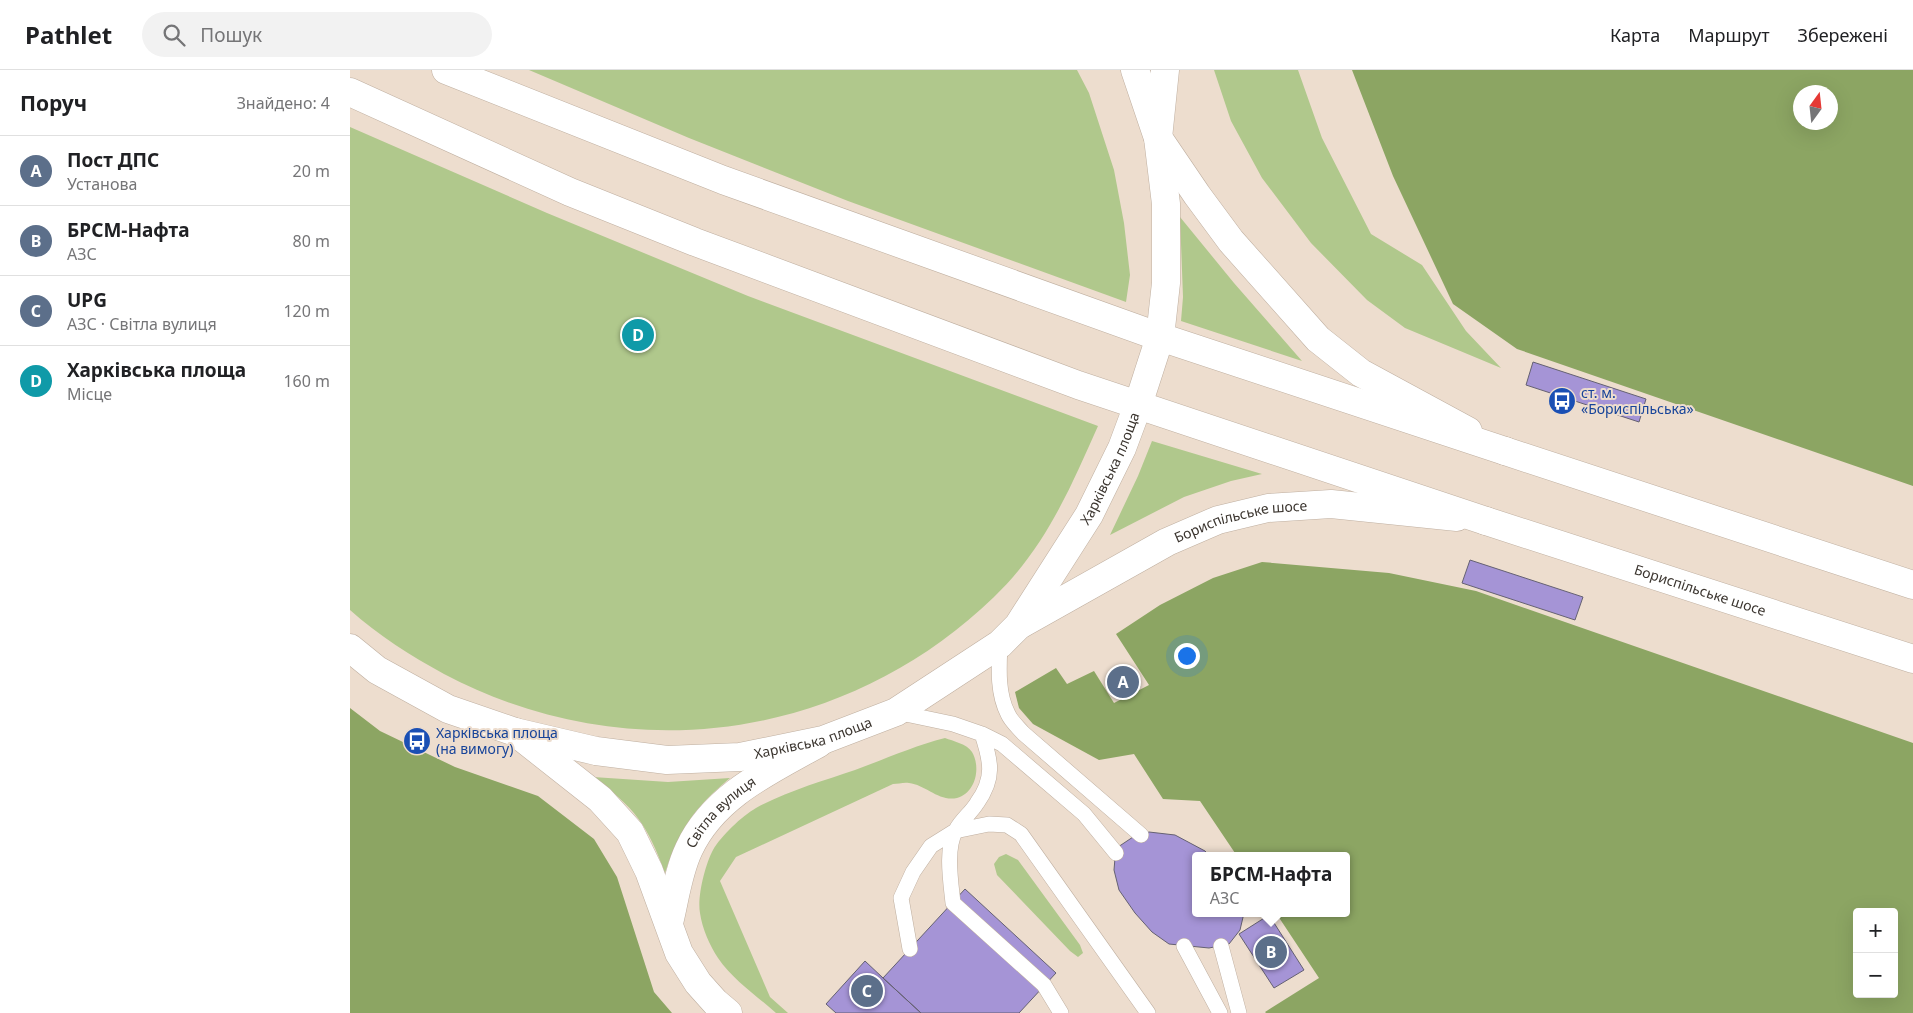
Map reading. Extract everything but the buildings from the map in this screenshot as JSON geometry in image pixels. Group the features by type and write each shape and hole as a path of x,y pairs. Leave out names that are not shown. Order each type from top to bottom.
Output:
{"main road":[{"path":"446,70 724,180 1160,337 1913,585"},
{"name":"Харківська площа","path":"350,648 377,670 448,709 515,732 596,751 667,760 740,757 823,740 896,712 1009,635 1089,515 1122,448 1160,337 1166,284 1166,204 1158,138 1135,70"},
{"path":"1165,70 1158,138 1231,241 1318,339 1361,373 1505,451"},
{"name":"Харківська площа","path":"350,92 570,192 695,242 1138,405"},
{"name":"Бориспільське шосе","path":"1138,405 1486,521 1913,659"},
{"name":"Бориспільське шосе","path":"1009,635 1168,542 1218,520 1268,508 1331,504 1486,521"},
{"path":"515,732 600,799 630,832 649,870 679,953 698,983 728,1013"},
{"name":"Світла вулиця","path":"669,923 680,874 689,849 703,826 718,808 749,783 823,740"}],"lane":[{"path":"1009,635 999,671 1001,694 1008,715 1023,733 1140,835"},
{"path":"896,712 953,724 982,734 1002,744 1084,814 1116,853"},
{"path":"982,734 990,757 991,772 986,788 978,803 955,832 949,861 953,903 1044,986 1061,1013"},
{"path":"910,949 901,898 913,872 931,846 955,832 989,824 1006,825 1021,834 1148,1013"},
{"path":"1184,946 1220,1013"},
{"path":"1221,946 1239,1013"}],"green space":[{"path":"529,70 1077,70 1089,93 1114,170 1124,223 1130,275 1126,302 848,201 689,138"},
{"path":"1214,70 1298,70 1322,138 1371,234 1422,265 1466,331 1501,368 1405,328 1367,300 1311,243 1262,178 1231,121"},
{"path":"1352,70 1913,70 1913,486 1517,349 1453,304 1393,176"},
{"path":"350,127 547,213 748,296 1098,426 1055,517 1028,558 1012,578 994,597 935,646 871,683 803,710 732,726 659,730 586,723 514,704 444,674 383,636 350,610"},
{"path":"1180,217 1302,361 1181,321 1183,297"},
{"path":"1152,441 1262,474 1231,481 1184,497 1110,535"},
{"path":"1262,562 1389,573 1476,591 1913,743 1913,1013 1266,1013 1319,978 1279,917 1350,917 1350,852 1234,852 1200,801 1163,799 1134,754 1099,760 1033,724 1019,708 1015,692 1056,668 1067,684 1094,671 1114,703 1149,685 1116,634 1160,605 1213,578"},
{"path":"350,708 380,731 455,767 538,796 594,839 617,877 654,992 672,1013 350,1013"},
{"path":"945,738 970,749 975,758 975,779 969,791 963,795 950,799 938,796 915,784 893,784 736,857 720,881 770,997 788,1013 776,1013 724,966 707,937 699,906 705,872 713,850 738,821 756,808 780,796"},
{"path":"593,777 668,782 730,778 706,800 689,821 676,844 665,873 652,842 638,818 619,798"},
{"path":"1006,854 1018,860 1080,945 1083,953 1078,957 997,875 994,864 999,857"}],"place":[{"name":"Харківська площа","path":"638,335"},
{"name":"ст. м. «Бориспільська»","path":"1562,401"},
{"name":"Пост ДПС","path":"1123,682"},
{"name":"Харківська площа (на вимогу)","path":"417,741"},
{"name":"БРСМ-Нафта","path":"1271,952"},
{"name":"UPG","path":"867,991"}]}
